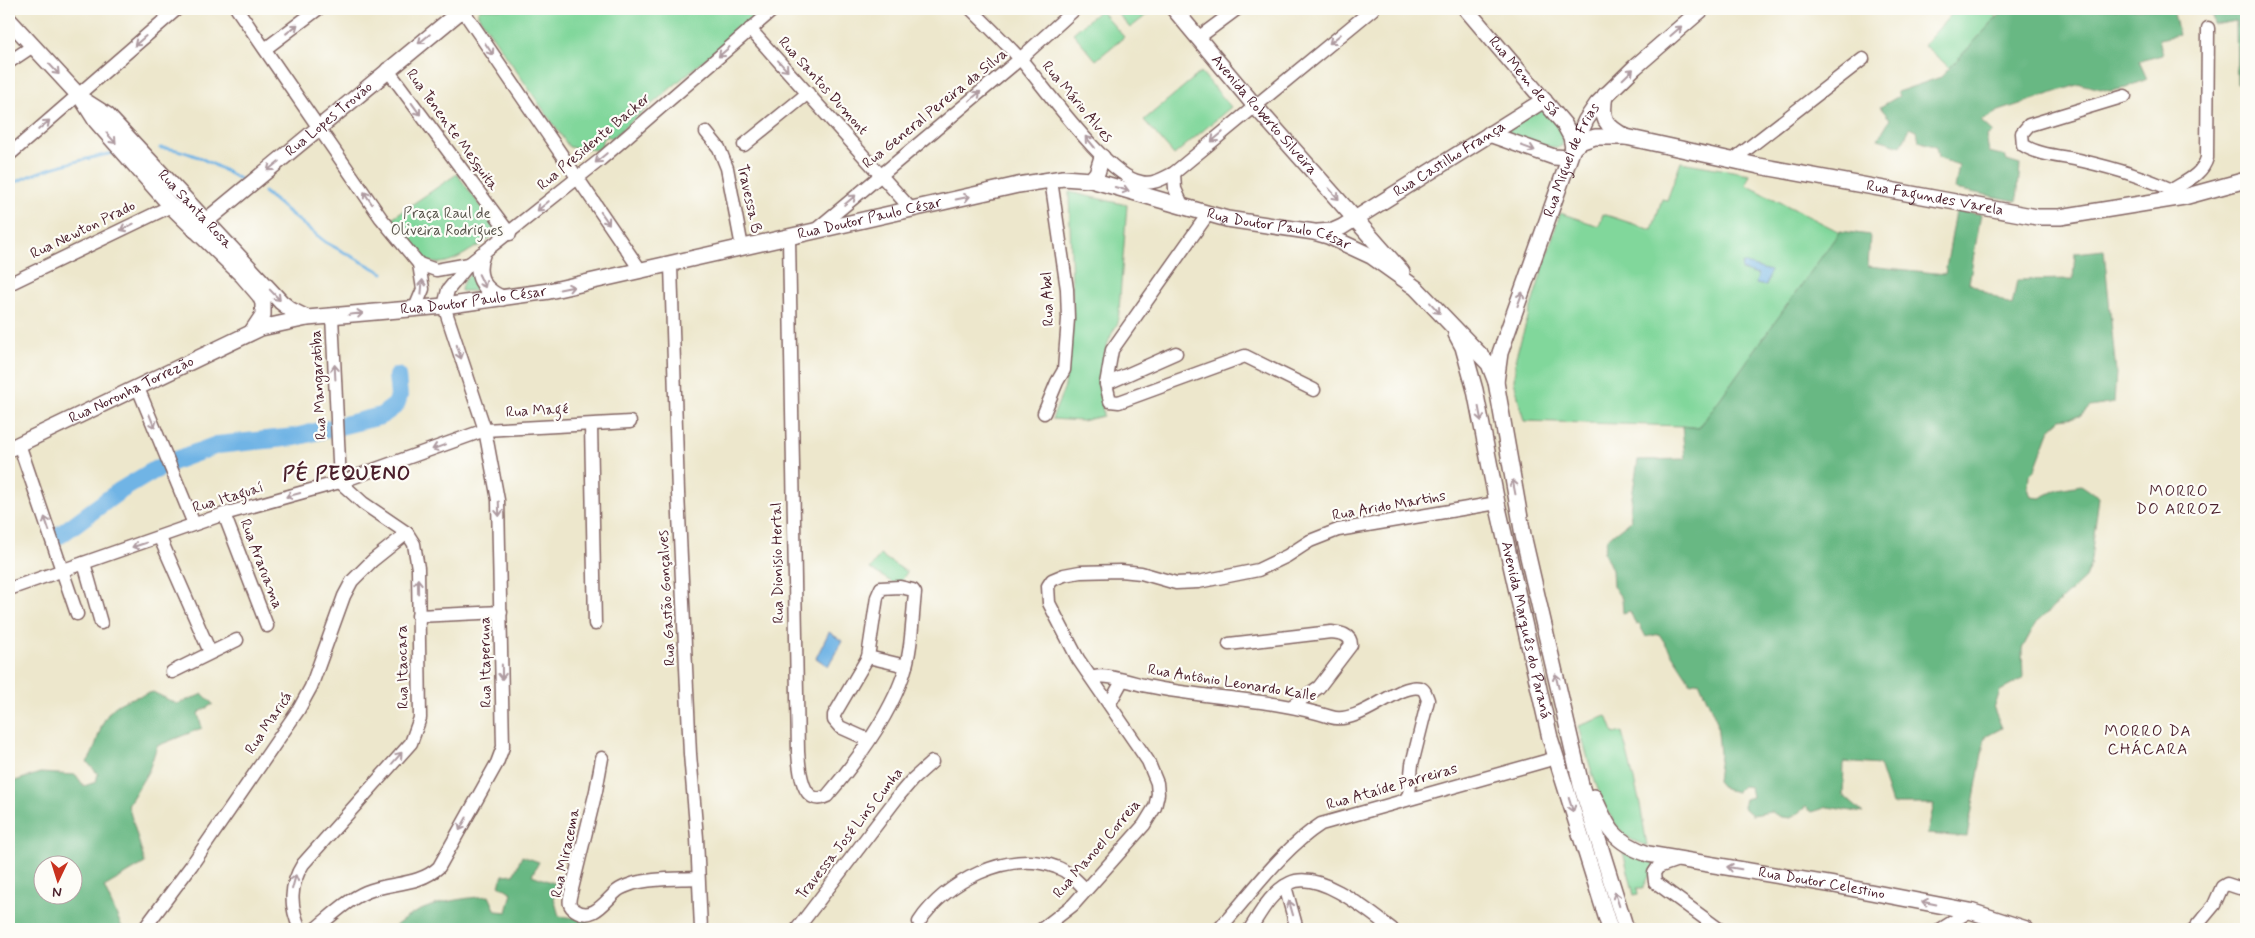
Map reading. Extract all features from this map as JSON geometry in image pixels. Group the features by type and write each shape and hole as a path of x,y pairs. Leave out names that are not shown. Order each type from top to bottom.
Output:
{"main road":[{"name":"Rua Lopes Trovão","path":"201,226 462,9"},
{"name":"Avenida Roberto Silveira","path":"1174,9 1255,106 1416,288"},
{"name":"Rua Mem de Sá","path":"1466,9 1568,130 1571,153"},
{"name":"Rua Miguel de Frias","path":"1500,353 1571,153 1592,110 1605,95 1702,9"},
{"name":"Rua Santa Rosa","path":"9,20 81,97 107,115 201,226 235,262 285,305 307,318"},
{"name":"Rua Fagundes Varela","path":"1605,95 1603,112 1606,122 1626,137"},
{"name":"Rua Santa Rosa","path":"81,97 93,117 171,206 201,226"},
{"name":"Rua Castilho França","path":"1314,232 1333,231 1356,218 1544,100"},
{"path":"1489,134 1554,157 1571,153"},
{"name":"Rua Fagundes Varela","path":"1571,153 1580,142 1595,137 1626,137 1733,160 2037,217 2060,217 2246,180"},
{"path":"1091,180 1097,173 1102,157"},
{"name":"Rua Doutor Paulo César","path":"253,330 307,318 444,306 564,288 1018,185 1068,178 1091,180 1227,219 1314,232 1338,240 1371,256 1416,288 1453,328"},
{"path":"482,255 478,266 480,279 487,289 502,298"},
{"name":"Rua Santa Rosa","path":"235,262 263,303 263,315 253,330"},
{"path":"1453,328 1489,364 1496,382"},
{"name":"Avenida Marquês do Paraná","path":"1453,328 1463,348 1475,390 1497,503 1556,758 1610,929"},
{"name":"Rua Noronha Torrezão","path":"14,447 138,388 253,330"},
{"name":"Avenida Marquês do Paraná","path":"1500,353 1496,382 1523,534 1581,785 1626,929"},
{"name":"Rua Doutor Celestino","path":"1568,728 1602,817 1617,838 1629,847 1648,854 1834,885 1970,911 2026,929"}],"street":[{"path":"9,155 81,97 177,9"},
{"path":"237,9 381,218 420,264 436,270 452,269 469,264"},
{"path":"265,50 318,9"},
{"path":"462,9 642,271"},
{"name":"Rua Presidente Backer","path":"444,306 448,290 469,264 510,234 577,178 774,9"},
{"name":"Rua Mário Alves","path":"971,9 1020,59 1102,157 1121,174 1142,183 1152,182 1174,173 1373,9"},
{"name":"Rua General Pereira da Silva","path":"813,232 880,174 1020,59 1076,9"},
{"path":"1198,38 1237,9"},
{"path":"2125,96 2029,125 2022,133 2023,145 2038,152 2084,161 2144,178 2173,194 2205,167 2207,158 2208,28"},
{"name":"Rua Santos Dumont","path":"750,29 911,209"},
{"path":"9,62 33,46"},
{"path":"1733,160 1863,59"},
{"name":"Rua Tenente Mesquita","path":"387,70 510,234"},
{"path":"744,145 808,93"},
{"name":"Travessa B","path":"706,132 718,148 727,168 742,247"},
{"path":"1174,173 1175,190 1183,207"},
{"name":"Rua Abel","path":"1044,414 1064,370 1068,319 1067,289 1051,180"},
{"name":"Rua Newton Prado","path":"9,284 171,206"},
{"path":"1208,214 1112,350 1106,384 1110,400 1119,402 1245,356 1314,390"},
{"name":"Rua Dionisio Hertal","path":"789,238 798,752 799,773 806,790 814,797 823,799 828,796 869,740 898,688 910,650 915,594 913,590 900,587 881,588 877,597 868,657 834,716 834,720 840,727 869,740"},
{"path":"415,308 423,289 420,264"},
{"name":"Rua Gastão Gonçalves","path":"671,265 678,492 690,754 697,838 697,878 701,929"},
{"name":"Rua Itaperuna","path":"314,929 365,893 427,877 439,867 497,763 503,747 498,500 485,430 444,306"},
{"name":"Rua Mangaratiba","path":"332,316 340,482"},
{"path":"1106,384 1176,353"},
{"path":"138,388 194,524"},
{"name":"Rua Magé","path":"485,430 630,422"},
{"path":"591,425 595,624"},
{"name":"Rua Itaguaí","path":"9,589 160,538 224,514 340,482 485,430"},
{"path":"14,447 63,570 77,614"},
{"path":"340,482 363,503 407,532"},
{"name":"Rua Arido Martins","path":"1092,678 1078,659 1049,603 1048,586 1052,580 1064,575 1080,572 1121,571 1142,573 1176,583 1198,582 1258,570 1310,541 1338,530 1497,503"},
{"name":"Rua Araruama","path":"224,514 267,626"},
{"name":"Rua Itaocara","path":"300,929 294,916 291,896 295,876 303,864 411,743 418,727 420,718 417,554 407,532"},
{"name":"Rua Maricá","path":"144,929 191,866 300,709 311,688 344,596 352,581 372,561 407,532"},
{"path":"160,538 210,652"},
{"path":"84,563 101,623"},
{"path":"418,616 501,612"},
{"path":"1229,644 1331,632 1341,633 1348,637 1351,646 1319,687 1292,706"},
{"path":"172,672 237,640"},
{"path":"868,657 906,666"},
{"name":"Rua Antônio Leonardo Kalle","path":"1092,678 1104,676 1169,690 1292,706 1336,719 1365,711 1411,688 1419,687 1424,690 1428,700 1415,750 1412,772"},
{"name":"Rua Manoel Correia","path":"1042,929 1073,905 1144,825 1158,799 1157,783 1152,768 1092,678"},
{"path":"1110,703 1122,681"},
{"name":"Rua Miracema","path":"602,758 596,791 570,897 569,904 572,908 585,913 595,911 618,890 647,880 697,878"},
{"name":"Rua Ataíde Parreiras","path":"1219,929 1308,832 1321,824 1556,758"},
{"name":"Travessa José Lins Cunha","path":"798,929 900,794 932,762"},
{"path":"1412,772 1420,784 1433,792"},
{"path":"1405,800 1409,794 1412,772"},
{"path":"1681,860 1658,867 1654,873 1655,882 1719,929"},
{"path":"919,922 925,912 953,888 988,868 1012,862 1055,866 1073,878 1086,890"},
{"path":"1250,929 1273,896 1285,886 1299,880 1325,886 1354,901 1392,929"},
{"path":"2194,929 2214,904 2222,887 2227,884 2239,888 2246,886"},
{"path":"1285,886 1298,929"},
{"path":"1941,929 1970,911"}],"green space":[{"path":"481,9 764,9 612,138 607,136 602,140 602,146 596,150 569,147 478,15 478,11"},
{"path":"1114,9 1144,9 1148,14 1130,28"},
{"path":"1956,9 1988,9 1997,17 1950,68 1924,45"},
{"path":"2005,9 2173,9 2179,35 2159,39 2163,55 2139,61 2147,79 2126,88 2110,91 2080,84 1999,111 1981,121 1993,132 1986,136 1989,152 2005,156 2007,161 2020,165 2017,201 1955,189 1959,165 1938,158 1936,147 1919,141 1917,131 1910,128 1901,146 1878,139 1890,119 1880,107 1899,96 1897,92 1941,77"},
{"path":"2211,9 2246,9 2246,81 2237,83 2236,21 2214,25"},
{"path":"1100,10 1124,37 1096,60 1073,33"},
{"path":"1201,72 1231,107 1174,155 1144,120"},
{"path":"1538,110 1544,110 1558,126 1563,141 1562,146 1550,147 1508,132 1509,129"},
{"path":"1681,162 1750,174 1746,185 1840,232 1699,428 1524,421 1514,381 1516,356 1560,213 1599,226 1603,214 1652,230 1662,199 1667,200"},
{"name":"Praça Raul de Oliveira Rodrigues","path":"457,174 495,226 495,233 485,242 452,260 440,263 430,262 421,258 413,250 389,220"},
{"path":"1069,192 1127,205 1118,323 1107,346 1102,368 1103,416 1082,421 1052,419 1065,386 1073,319"},
{"path":"1956,211 1981,214 1969,283 2012,306 2017,280 2073,279 2075,253 2104,250 2116,372 2114,403 2090,407 2081,416 2061,419 2050,429 2035,469 2029,475 2028,488 2031,497 2040,498 2058,489 2081,485 2099,497 2090,566 2085,578 2036,623 2022,649 2023,679 2000,691 1994,709 2002,728 1985,737 1967,837 1927,834 1934,804 1892,804 1879,765 1844,762 1843,795 1863,813 1828,807 1812,812 1806,807 1791,818 1781,817 1771,812 1752,815 1743,807 1745,799 1752,797 1750,787 1743,786 1737,792 1724,789 1717,781 1720,754 1717,722 1699,681 1691,683 1659,634 1646,637 1639,624 1636,625 1630,611 1623,613 1622,599 1613,586 1612,570 1604,552 1607,539 1631,520 1630,509 1638,460 1685,459 1682,426 1699,428 1840,231 1870,235 1868,266 1945,274"},
{"path":"475,270 484,291 461,291 467,277"},
{"path":"880,555 907,572 898,586 870,569"},
{"path":"153,692 177,704 203,694 213,704 198,713 202,728 157,746 149,770 128,805 145,863 104,887 122,927 120,929 9,929 9,783 40,773 76,775 84,786 96,782 98,774 87,762 108,715 119,704"},
{"path":"1607,716 1614,734 1622,732 1640,804 1647,846 1631,839 1619,829 1603,802 1591,770 1579,726"},
{"path":"1623,852 1633,857 1658,860 1643,888 1637,888 1638,894 1634,895"},
{"path":"522,856 539,862 532,875 559,885 554,898 559,916 586,919 596,929 392,929 425,908 463,899 489,896 496,911 507,912 512,893 499,885 503,875 514,874"},
{"path":"1977,921 1985,922 2007,929 1959,929"}],"water":[{"path":"1742,263 1770,271 1766,286 1756,284 1758,275 1741,270"},
{"path":"829,632 842,641 828,666 816,658"}],"waterway":[{"path":"160,148 182,151 193,155 245,182"},
{"path":"10,185 47,170 113,153"},
{"path":"264,192 325,242 383,273"},
{"path":"60,535 118,492 153,471 217,445 295,437 381,416 396,405 399,396 397,376"}],"district":[{"name":"PÉ PEQUENO","path":"347,474"},
{"name":"MORRO DO ARROZ","path":"2179,500"},
{"name":"MORRO DA CHÁCARA","path":"2148,740"}]}
